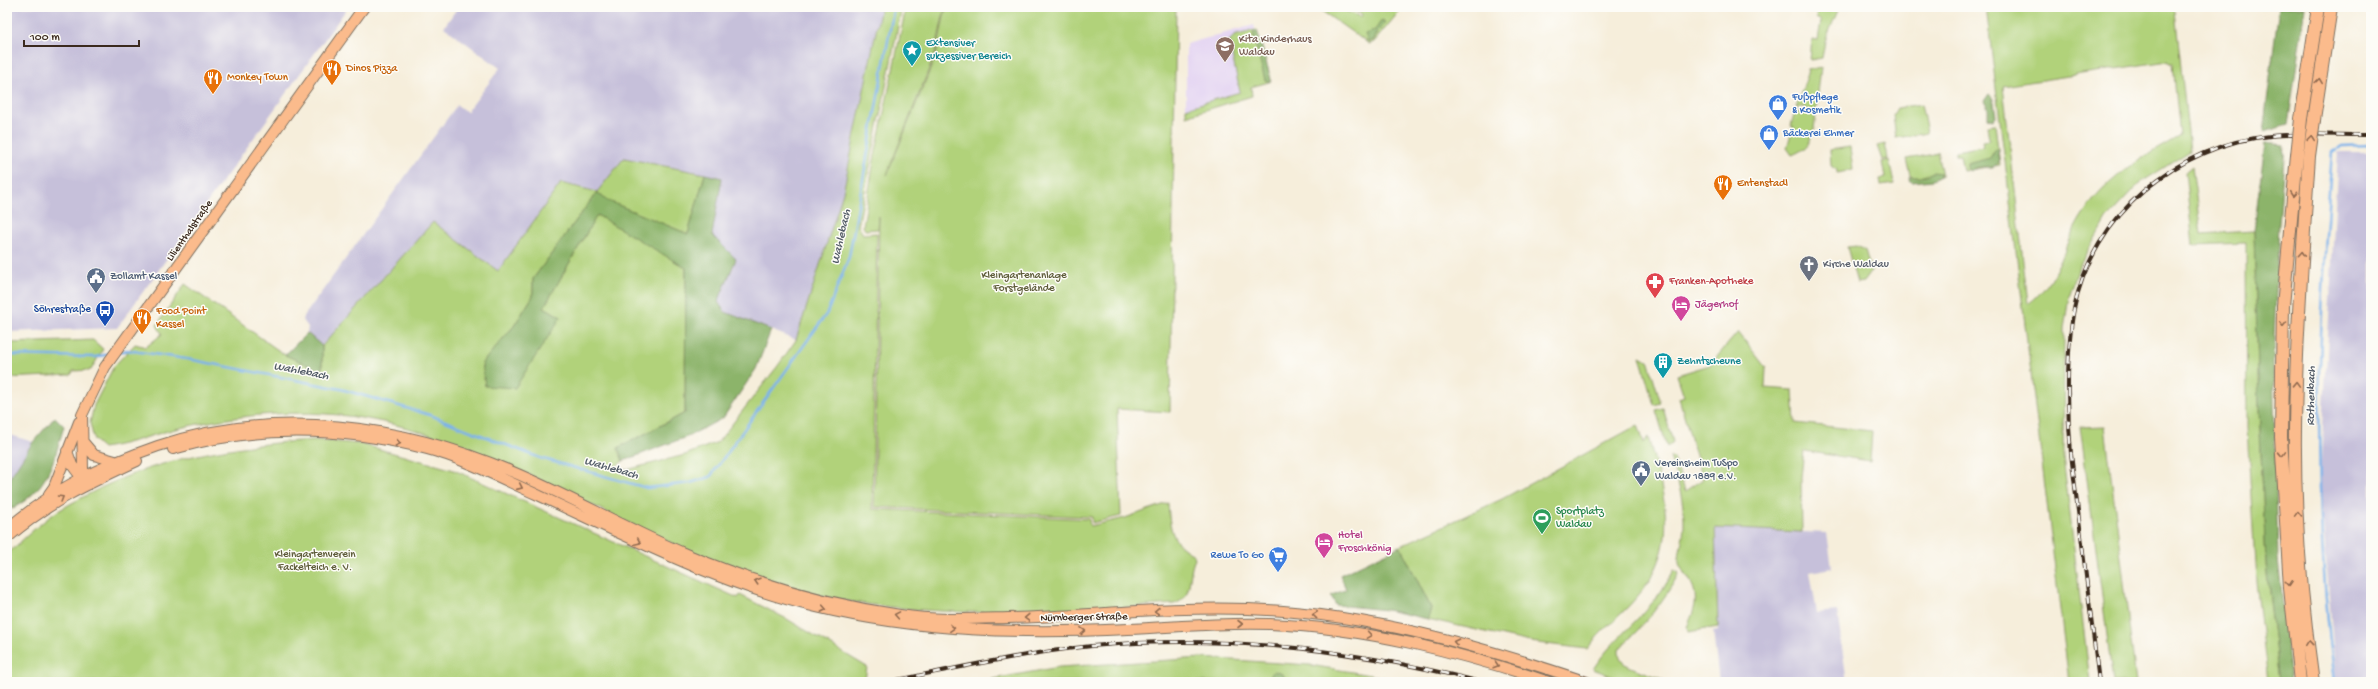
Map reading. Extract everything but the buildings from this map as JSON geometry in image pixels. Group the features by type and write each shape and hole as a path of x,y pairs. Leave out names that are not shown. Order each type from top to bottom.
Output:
{"highway":[{"path":"2313,682 2300,559 2295,430 2303,156 2301,119 2318,7"},
{"path":"2300,682 2289,581 2281,436 2283,306 2303,156 2314,120 2331,7"}],"main road":[{"name":"Lilienthalstraße","path":"76,489 81,477 84,461 82,415 95,385 119,347 175,273 364,7"},
{"path":"47,497 54,487 67,450 82,415"},
{"path":"7,529 47,497 81,477 115,462 192,436 252,426 321,425 362,429 425,440 512,472 684,553 742,576 794,594 847,606 905,616 965,620 1196,610 1271,611 1391,626 1464,644 1587,682"},
{"name":"Nürnberger Straße","path":"137,461 207,440 280,431 347,434 428,449 476,467 651,548 759,591 815,607 886,622 926,627 1052,632 1201,625 1271,624 1389,638 1463,655 1549,682"},
{"path":"82,441 94,455 115,462"},
{"path":"67,450 72,464 81,477"},
{"path":"81,477 137,461"},
{"path":"7,538 43,509 76,489 137,461"}],"shaded area":[{"path":"7,7 348,7 117,328 7,332"},
{"path":"458,7 881,7 843,193 796,340 725,312 718,301 735,259 712,236 722,178 624,158 597,192 561,183 498,271 433,222 322,346 307,333 308,327 302,319 457,105 467,112 500,68 444,27"},
{"name":"Kita Kinderhaus Waldau","path":"1254,25 1269,82 1251,87 1252,96 1186,116 1186,44"},
{"path":"2338,152 2371,152 2371,682 2336,682 2320,481"},
{"path":"7,434 33,442 7,482"},
{"path":"1715,528 1827,533 1832,568 1810,572 1817,613 1837,611 1847,682 1719,682 1713,632 1718,631"}],"green space":[{"path":"881,7 902,7 858,226 863,234 877,233 872,509 1089,519 1090,526 1125,518 1168,503 1173,534 1180,545 1194,555 1195,559 1185,597 1174,604 1064,611 1009,612 953,612 898,608 844,600 790,588 738,571 668,542 503,463 423,433 368,419 339,415 300,413 261,415 184,427 124,444 103,448 94,440 90,423 94,405 114,366 135,344 146,347 162,334 157,325 185,284 285,355 322,370 322,346 433,222 498,271 561,183 597,192 533,279 533,296 514,326 482,363 561,317 544,307 597,215 686,267 685,413 618,448 623,461 615,467 626,470 685,455 718,442 777,367 796,340 843,193"},
{"name":"Kleingartenanlage Forstgelände","path":"906,7 945,7 935,54 887,175 936,55 946,7 1176,7 1170,412 1117,409 1121,516 1092,523 1092,517 874,507 879,216 878,229 865,230 863,226 874,160"},
{"path":"1316,7 1336,7 1361,17 1362,14 1342,7 1403,7 1374,42 1369,44"},
{"path":"1824,7 1839,8 1825,41 1822,58 1810,60 1812,39 1818,40 1821,21 1816,18 1818,11"},
{"path":"1986,7 2170,7 2175,12 2190,151 2140,183 2106,219 2079,267 2069,296 2064,329 2063,456 2090,682 2069,682","holes":["2167,61 2173,64 2180,136 2138,161 2100,192 2080,219 2047,285 2028,304 2003,86"]},
{"path":"2279,7 2305,7 2288,125 2263,132"},
{"path":"1382,20 1384,21 1384,25 1377,32 1374,40 1368,42 1365,34 1375,30"},
{"path":"1255,30 1269,82 1251,87 1252,96 1186,116 1186,108 1240,92 1229,41 1234,36"},
{"path":"1257,30 1271,79 1270,82 1265,80 1253,35 1254,31"},
{"path":"1821,67 1816,111 1805,109 1805,107 1796,107 1809,71 1807,70"},
{"path":"1989,94 1993,97 1996,116 1993,120 1988,118 1988,109 1984,101"},
{"path":"1921,104 1927,133 1896,138 1893,115 1897,108"},
{"path":"1795,110 1799,111 1799,113 1816,114 1811,139 1804,148 1792,155 1787,148 1793,126 1791,126"},
{"path":"1995,124 2000,165 1963,171 1960,155 1956,155 1956,151 1983,146 1982,141 1989,140 1987,125"},
{"path":"2265,143 2285,145 2279,224 2273,361 2278,558 2291,682 2279,682 2266,563 2259,407 2254,231"},
{"path":"1885,144 1888,159 1882,160 1877,146"},
{"path":"1850,147 1853,170 1837,173 1837,170 1831,166 1830,150"},
{"path":"1995,149 1997,149 1999,162 1994,167 1977,167 1970,171 1967,168 1967,164 1990,158"},
{"path":"1937,151 1942,175 1912,180 1907,159 1934,154"},
{"path":"624,158 705,174 688,234 606,200 597,192"},
{"path":"1889,160 1894,184 1881,186 1880,179 1885,178 1882,162"},
{"path":"2192,166 2201,234 2254,231 2259,407 2266,563 2279,682 2268,682 2256,581 2247,428 2246,243 2193,245 2185,172"},
{"path":"1933,172 1940,173 1940,176 1933,180 1911,182 1909,180 1910,177 1921,177"},
{"path":"705,174 722,178 712,235 736,259 718,302 725,312 771,330 756,369 723,418 689,436 623,461 618,448 685,413 686,268 597,215 544,307 561,317 515,388 485,386 482,363 514,326 533,296 533,279 597,192 606,200 688,234"},
{"path":"1857,246 1865,250 1871,271 1863,282 1857,283 1847,247"},
{"path":"1738,332 1766,368 1765,388 1793,390 1795,423 1872,431 1870,461 1804,451 1801,477 1802,532 1715,528 1718,627 1688,632 1687,627 1694,609 1695,597 1692,585 1679,563 1684,530 1684,517 1680,491 1670,457 1674,458 1685,491 1703,479 1679,398 1684,396 1677,375 1710,365"},
{"path":"307,333 322,346 322,371 285,355"},
{"path":"93,340 103,349 91,370 73,371 71,375 7,378 7,343"},
{"path":"1640,356 1648,360 1661,403 1654,405"},
{"path":"1663,408 1673,442 1667,447 1656,410"},
{"path":"55,417 64,426 52,465 40,486 20,504 7,511 7,482 33,442"},
{"name":"Sportplatz Waldau","path":"1638,425 1644,443 1648,437 1660,480 1664,501 1666,520 1660,559 1650,579 1636,598 1587,649 1530,642 1428,619 1431,608 1400,546 1502,499"},
{"path":"2105,426 2136,682 2113,682 2080,427"},
{"name":"Kleingartenverein Fackelteich e. V.","path":"314,440 361,444 454,470 738,598 740,595 787,619 867,667 865,680 849,682 7,682 7,554 48,518 70,504 114,482 169,462 197,455 255,445"},
{"path":"1400,546 1431,608 1428,619 1386,610 1336,605 1331,596 1346,589 1340,575"},
{"path":"1674,570 1679,573 1660,604 1619,649 1620,659 1625,664 1667,682 1627,682 1593,669 1613,644 1656,599"},
{"path":"1202,658 1310,665 1412,682 976,682 1059,667"},
{"path":"1274,671 1282,674 1289,682 1269,682 1268,678"}],"waterway":[{"name":"Wahlebach","path":"121,352 127,350 193,360 341,389 430,415 540,458 647,488 690,483 710,477 827,313 849,257 894,7"},
{"name":"Rothenbach","path":"2335,682 2327,616 2322,550 2320,483 2320,351 2327,218 2332,152 2342,146 2371,145"},
{"name":"Wahlebach","path":"7,355 95,357 110,354"}],"railway":[{"path":"2099,682 2071,454 2068,381 2068,362 2074,309 2084,275 2099,244 2119,216 2144,191 2172,170 2203,153 2236,142 2271,136 2308,134 2371,135"},
{"path":"886,682 1066,649 1141,643 1190,642 1239,643 1336,653 1433,670 1481,682"}],"place":[{"name":"Kita Kinderhaus Waldau","path":"1225,63"},
{"name":"Extensiver sukzessiver Bereich","path":"912,67"},
{"name":"Dinos Pizza","path":"332,86"},
{"name":"Monkey Town","path":"213,95"},
{"name":"Fußpflege & Kosmetik","path":"1778,121"},
{"name":"Bäckerei Ehmer","path":"1769,151"},
{"name":"Entenstadl","path":"1723,201"},
{"name":"Kirche Waldau","path":"1809,282"},
{"name":"Zollamt Kassel","path":"96,294"},
{"name":"Franken-Apotheke","path":"1655,299"},
{"name":"Jägerhof","path":"1681,322"},
{"name":"Söhrestraße","path":"105,327"},
{"name":"Food Point Kassel","path":"142,335"},
{"name":"Zehntscheune","path":"1663,379"},
{"name":"Vereinsheim TuSpo Waldau 1889 e.V.","path":"1641,487"},
{"name":"Sportplatz Waldau","path":"1542,535"},
{"name":"Hotel Froschkönig","path":"1324,559"},
{"name":"Rewe To Go","path":"1278,573"}]}
